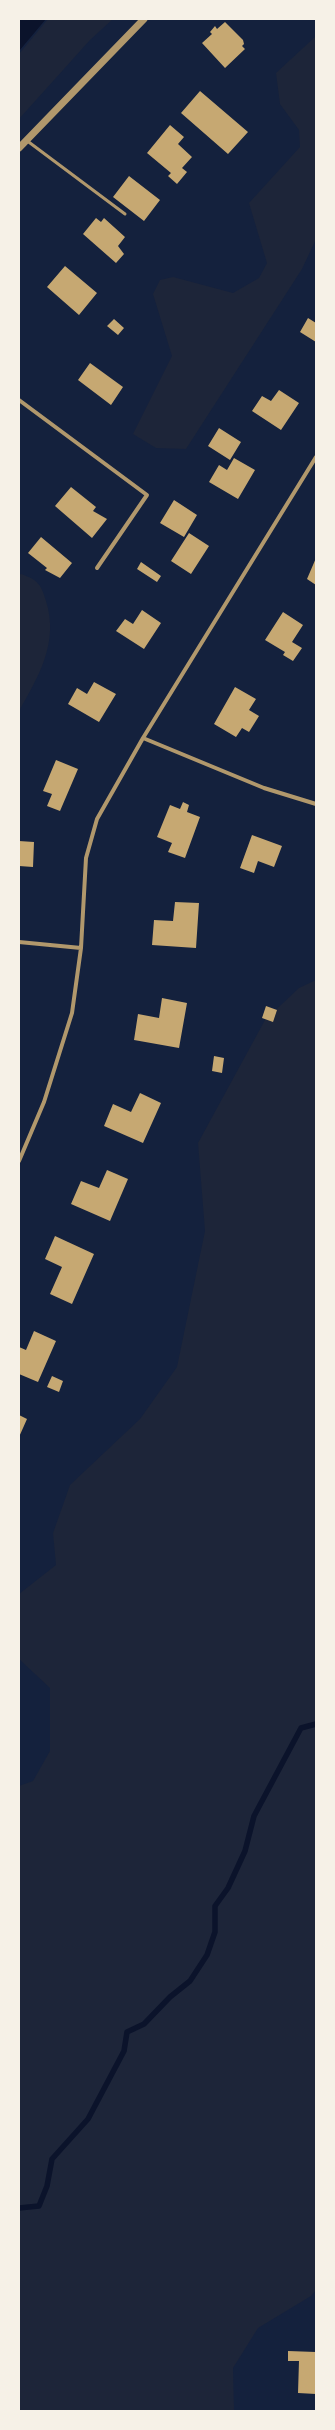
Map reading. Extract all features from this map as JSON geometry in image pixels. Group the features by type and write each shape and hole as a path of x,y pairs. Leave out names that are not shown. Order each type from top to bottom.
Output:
{"street":[{"path":"19,148 144,19"},
{"path":"19,400 147,495 97,568"},
{"path":"19,1161 44,1102 72,1013 81,948 86,858 97,819 143,738 316,457"},
{"path":"143,738 264,788 316,804"},
{"path":"19,942 81,948"}],"lane":[{"path":"26,140 125,214"}],"shaded area":[{"path":"19,19 46,19 19,51"},
{"path":"48,19 113,19 90,40 19,119 19,54"},
{"path":"316,36 316,239 302,269 186,449 156,448 133,434 172,356 153,294 160,280 173,277 233,293 259,278 267,263 249,203 300,147 299,130 280,104 276,73"},
{"path":"21,574 38,583 42,590 49,616 50,631 45,658 40,672 19,711 19,575"},
{"path":"316,980 316,2290 311,2296 258,2328 233,2368 234,2411 19,2411 19,1786 33,1781 50,1751 50,1688 19,1659 19,1594 56,1565 53,1533 70,1485 140,1419 177,1367 205,1231 198,1143 265,1020 299,988"}],"building":[{"path":"225,22 243,40 244,44 242,46 245,49 225,68 202,43 212,34 210,32 215,26 217,29"},
{"path":"200,91 248,132 228,154 181,113"},
{"path":"170,125 184,137 178,144 192,157 182,168 187,172 177,184 168,176 171,173 147,153"},
{"path":"129,176 160,200 144,221 113,197"},
{"path":"96,218 101,222 104,218 125,237 118,246 124,254 116,263 83,234"},
{"path":"65,266 97,293 79,315 47,287"},
{"path":"308,318 316,323 316,342 300,332"},
{"path":"114,319 124,328 118,335 107,326"},
{"path":"90,363 123,387 111,405 78,380"},
{"path":"279,390 299,403 281,430 252,411 262,396 271,401"},
{"path":"219,428 241,442 230,460 208,446"},
{"path":"234,458 255,470 238,499 209,482 219,465 227,470"},
{"path":"71,487 96,507 93,511 107,519 92,538 55,506"},
{"path":"174,500 197,515 184,537 160,523"},
{"path":"189,533 209,546 191,574 171,561"},
{"path":"41,537 72,563 60,578 45,570 47,568 28,553"},
{"path":"316,558 316,585 307,579"},
{"path":"141,562 161,576 157,582 137,569"},
{"path":"142,610 161,623 144,649 116,631 125,619 133,624"},
{"path":"283,612 303,625 292,642 302,648 293,661 283,655 285,652 265,640"},
{"path":"94,682 116,694 99,722 68,704 77,688 87,694"},
{"path":"235,687 256,699 249,710 259,716 249,732 242,728 236,737 214,724"},
{"path":"56,760 78,769 60,811 47,806 52,794 43,791"},
{"path":"183,802 189,805 187,812 200,817 185,858 168,852 172,843 157,837 170,805 180,809"},
{"path":"252,835 282,846 274,867 258,861 254,873 240,868"},
{"path":"19,841 34,842 33,867 19,866"},
{"path":"175,902 199,903 196,948 152,945 154,920 173,921"},
{"path":"162,998 187,1003 179,1048 134,1040 138,1014 159,1018"},
{"path":"266,1006 277,1010 273,1022 262,1018"},
{"path":"214,1056 224,1058 222,1073 212,1071"},
{"path":"140,1093 161,1103 143,1143 104,1126 113,1104 131,1112"},
{"path":"107,1170 128,1179 110,1221 71,1204 81,1181 99,1188"},
{"path":"55,1236 94,1254 72,1304 50,1294 62,1267 45,1259"},
{"path":"34,1331 56,1341 38,1382 19,1374 19,1347 26,1350"},
{"path":"52,1376 63,1381 59,1392 47,1387"},
{"path":"19,1415 27,1419 19,1437"},
{"path":"288,2351 316,2352 316,2394 298,2393 299,2361 288,2361"}],"waterway":[{"path":"19,2208 39,2206 47,2186 52,2159 88,2119 124,2051 127,2032 144,2024 170,1997 190,1981 207,1955 215,1932 215,1906 228,1888 245,1851 254,1816 301,1728 316,1724"}]}
